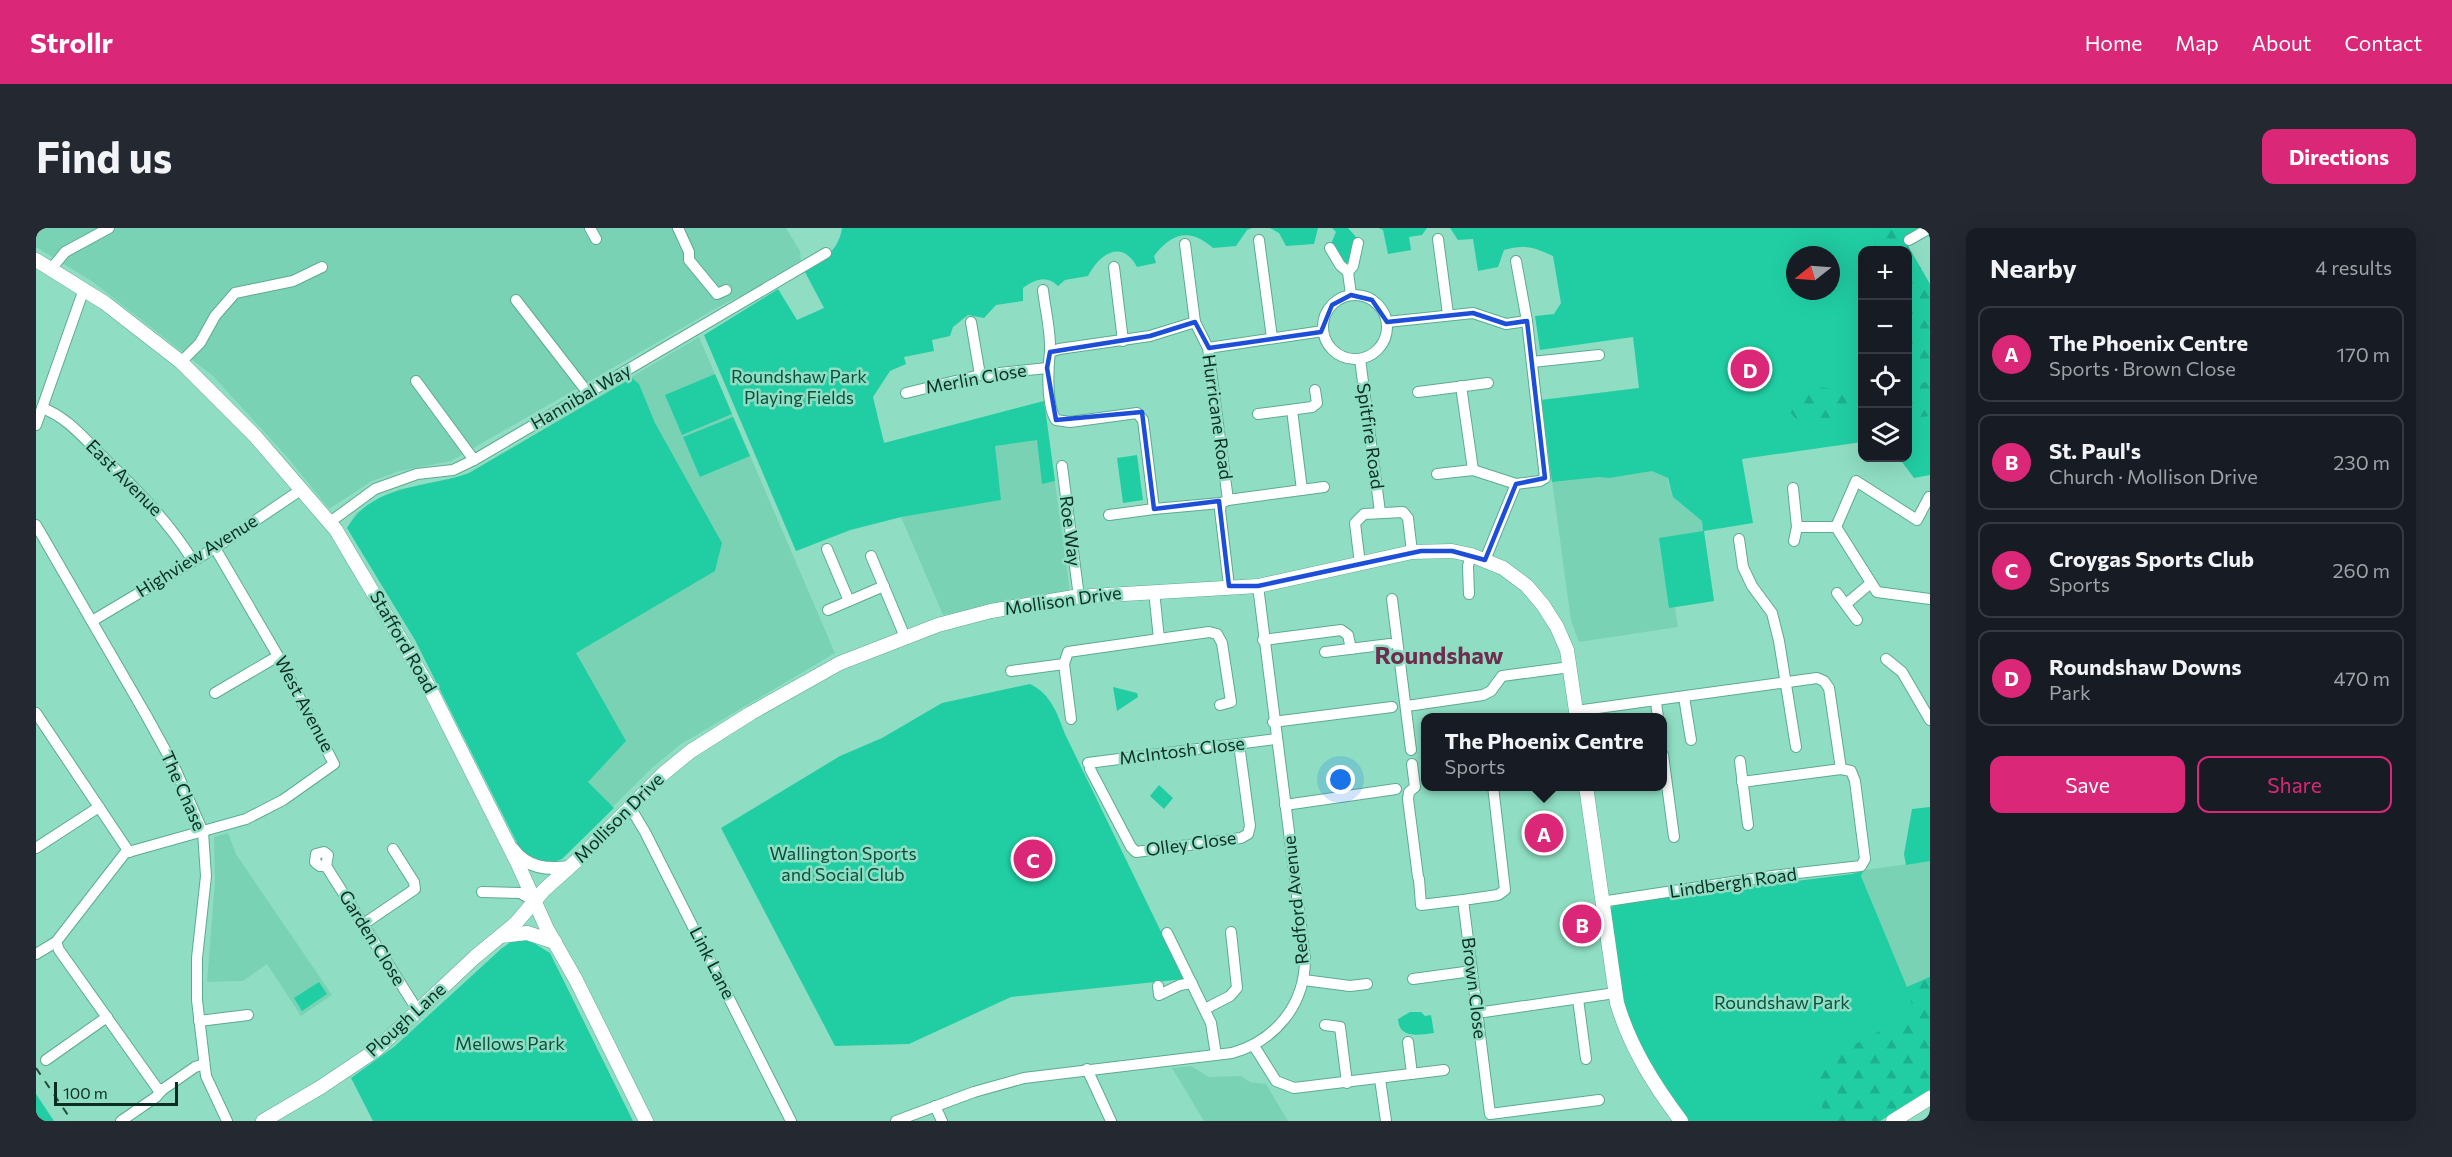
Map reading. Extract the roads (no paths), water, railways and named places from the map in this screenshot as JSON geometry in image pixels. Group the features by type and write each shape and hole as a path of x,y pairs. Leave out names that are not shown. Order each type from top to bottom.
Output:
{"main road":[{"name":"Stafford Road","path":"36,260 84,289 181,362 255,436 330,522 406,645 646,1121"},
{"name":"Mollison Drive","path":"534,900 664,773 716,734 858,655 905,636 991,611 1079,597 1258,586 1412,552 1443,550 1478,557 1517,578 1543,605 1562,638 1570,667 1576,713"},
{"path":"1587,791 1614,993 1636,1053 1681,1121"},
{"name":"Plough Lane","path":"263,1121 360,1061 527,912 534,900"},
{"path":"500,936 527,933 555,942"},
{"path":"1893,1121 1930,1098"}],"street":[{"path":"51,269 65,252 109,228"},
{"path":"590,228 596,239"},
{"path":"678,228 689,252 689,260 717,294 726,290"},
{"path":"1909,240 1930,228"},
{"path":"1438,239 1448,314"},
{"path":"1259,240 1272,338"},
{"path":"1348,272 1353,266 1358,243"},
{"name":"Hurricane Road","path":"1185,244 1195,322 1208,348 1225,501 1229,586"},
{"path":"1330,248 1340,265 1348,272 1351,295"},
{"name":"Hannibal Way","path":"330,522 375,489 417,474 453,470 474,460 776,285 826,253"},
{"path":"1437,474 1473,470 1515,484 1540,481 1545,478 1527,321 1516,261"},
{"path":"181,362 200,343 214,316 235,293 293,282 322,267"},
{"path":"1114,267 1123,340"},
{"path":"36,425 84,289"},
{"path":"1043,290 1050,352 1047,368 1052,412 1056,420 1070,422 1137,413 1140,415 1143,420 1154,510"},
{"path":"1351,295 1372,300 1379,306 1387,322 1384,342 1378,350 1360,359 1341,356 1333,350 1323,331 1326,314 1332,305 1351,295"},
{"path":"516,300 588,393"},
{"path":"1387,322 1473,313 1506,324 1527,321"},
{"path":"971,322 980,375"},
{"path":"1050,352 1150,336 1195,322"},
{"path":"1208,348 1323,331"},
{"path":"1532,362 1599,355"},
{"name":"Spitfire Road","path":"1360,359 1380,512"},
{"name":"Merlin Close","path":"906,393 980,375 1047,368"},
{"path":"416,381 474,460"},
{"path":"1418,392 1488,383"},
{"path":"1461,386 1473,470"},
{"path":"1258,414 1312,407 1317,403 1315,390"},
{"name":"East Avenue","path":"42,408 70,425 151,504 164,518 193,561"},
{"path":"1292,410 1302,490"},
{"name":"Roe Way","path":"1062,466 1079,597"},
{"path":"1836,527 1856,481 1917,520 1929,497"},
{"path":"1469,594 1468,566 1478,557 1515,484"},
{"path":"1109,515 1324,487"},
{"path":"1793,488 1797,526 1794,541"},
{"name":"Highview Avenue","path":"92,621 215,548 302,489"},
{"name":"Spitfire Road","path":"1360,564 1355,521 1360,515 1396,510 1406,514 1412,552"},
{"name":"The Chase","path":"36,525 174,766 203,832 206,876 197,957 199,1021 208,1084 227,1121"},
{"path":"1797,526 1836,527"},
{"path":"1836,527 1877,592 1930,599"},
{"path":"1739,539 1743,567 1752,586 1772,613 1796,747"},
{"name":"West Avenue","path":"203,832 235,824 265,810 334,764 278,656 215,548"},
{"path":"827,549 849,601"},
{"path":"871,556 905,636"},
{"path":"1846,604 1871,583"},
{"path":"828,610 884,586"},
{"name":"Redford Avenue","path":"896,1121 1024,1078 1216,1055 1254,1046 1286,1019 1304,980 1305,959 1258,586"},
{"path":"1154,591 1159,639"},
{"path":"1837,593 1857,620"},
{"path":"1392,599 1411,750"},
{"path":"1263,640 1341,630 1348,635 1351,649"},
{"path":"1071,719 1064,664 1066,655 1072,651 1209,632 1217,634 1222,643 1232,702 1220,705"},
{"path":"1326,652 1390,644"},
{"path":"215,693 278,656"},
{"path":"1886,659 1902,672 1927,706 1930,720"},
{"path":"1011,671 1064,664"},
{"path":"1407,706 1483,695 1491,691 1502,676 1570,667"},
{"path":"1583,713 1786,681 1817,678 1824,681 1829,688 1841,769 1742,782"},
{"path":"1684,698 1691,740"},
{"path":"1656,702 1657,713"},
{"path":"1274,722 1392,707"},
{"path":"36,713 40,726 129,852"},
{"name":"McIntosh Close","path":"1089,766 1276,739"},
{"name":"Olley Close","path":"1089,766 1131,847 1136,852 1241,838 1248,834 1251,826 1239,744"},
{"path":"1740,761 1748,825"},
{"path":"1412,764 1420,786 1409,792 1408,799 1421,905 1500,895 1506,888 1493,791"},
{"name":"Lindbergh Road","path":"1601,902 1864,864 1855,781 1851,771 1841,769"},
{"path":"1285,805 1396,789"},
{"path":"1667,789 1674,837"},
{"path":"36,848 99,807"},
{"name":"Link Lane","path":"630,807 791,1121"},
{"path":"36,954 56,942 123,855 203,832"},
{"path":"505,839 522,860 532,865 551,869 570,867"},
{"path":"362,925 415,889 414,882 393,849"},
{"name":"Garden Close","path":"326,866 418,1011"},
{"path":"482,892 520,892 534,900"},
{"name":"Brown Close","path":"1463,900 1490,1117 1599,1100"},
{"path":"1205,1009 1230,996 1237,988 1231,932"},
{"path":"1167,933 1213,1027 1216,1055"},
{"path":"56,942 155,1086 162,1090"},
{"path":"1413,979 1472,971"},
{"path":"1304,980 1350,986 1367,984"},
{"path":"1158,986 1159,995 1180,985 1192,983"},
{"path":"1477,1013 1614,993"},
{"path":"1578,999 1586,1059"},
{"path":"199,1021 248,1015"},
{"path":"46,1060 107,1017"},
{"path":"1325,1025 1340,1027 1347,1083"},
{"path":"1407,1042 1412,1074"},
{"path":"1254,1046 1270,1074 1281,1084 1294,1088 1444,1070"},
{"path":"121,1121 195,1067 204,1064"},
{"path":"1087,1069 1111,1121"},
{"path":"1380,1079 1386,1121"},
{"path":"935,1106 942,1121"}],"railway":[{"path":"36,1068 72,1121"}],"place":[{"name":"Roundshaw Downs","path":"1750,369"},
{"name":"The Phoenix Centre","path":"1544,833"},
{"name":"Croygas Sports Club","path":"1033,859"},
{"name":"St. Paul's","path":"1582,924"}],"district":[{"name":"Roundshaw","path":"1439,656"}],"park label":[{"name":"Roundshaw Park Playing Fields","path":"799,387"},
{"name":"Wallington Sports and Social Club","path":"843,864"},
{"name":"Roundshaw Park","path":"1782,1003"},
{"name":"Mellows Park","path":"510,1044"}]}
